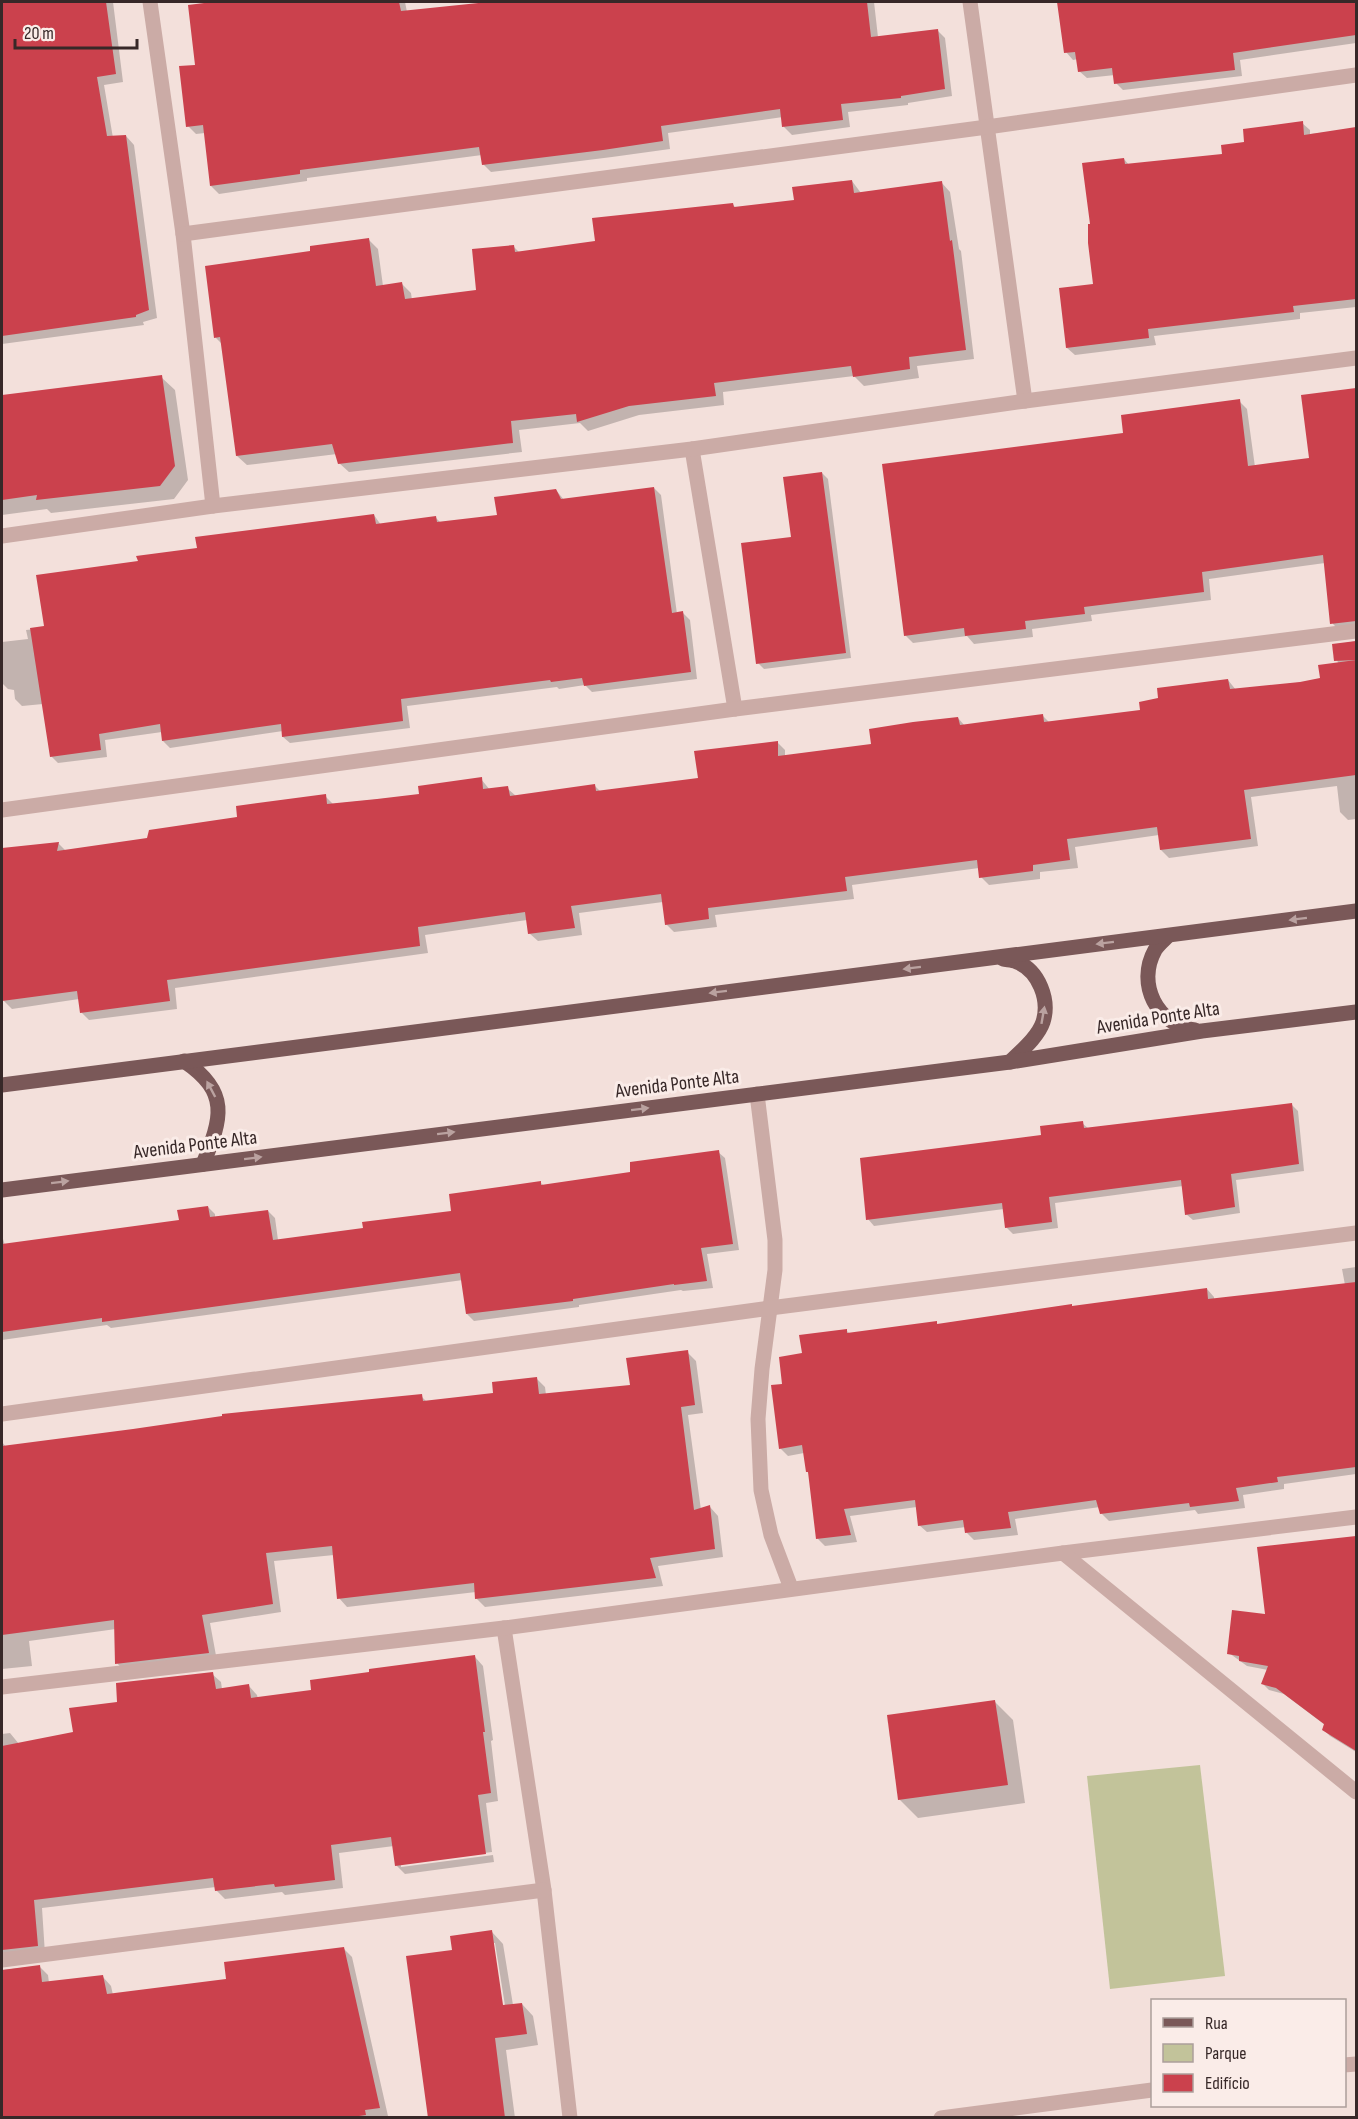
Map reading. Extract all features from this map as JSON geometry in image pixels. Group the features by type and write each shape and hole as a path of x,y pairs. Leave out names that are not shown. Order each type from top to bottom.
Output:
{"main road":[{"path":"2,1085 1356,911"},
{"path":"1168,936 1155,949 1148,967 1148,986 1154,1004 1166,1018 1182,1028 1202,1031"},
{"path":"995,957 1018,962 1036,977 1045,999 1043,1023 1030,1042 1010,1062"},
{"name":"Avenida Ponte Alta","path":"2,1190 1010,1062 1202,1031 1356,1012"},
{"path":"184,1061 202,1073 214,1091 219,1112 215,1134 203,1164"}],"street":[{"path":"150,2 183,234 213,506"},
{"path":"970,2 1025,401"},
{"path":"183,234 987,127 1356,75"},
{"path":"2,536 213,506 692,449 1025,401 1356,358"},
{"path":"692,449 735,710"},
{"path":"2,810 735,710 1356,631"},
{"path":"758,1094 775,1240 775,1270 758,1419 761,1490 771,1535 791,1588"},
{"path":"2,1414 770,1308 1356,1233"},
{"path":"2,1687 504,1628 791,1588 1356,1517"},
{"path":"1063,1553 1356,1792"},
{"path":"504,1628 544,1890 570,2118"},
{"path":"2,1960 544,1890"},
{"path":"941,2118 1151,2090"}],"green space":[{"path":"1200,1765 1225,1976 1110,1989 1087,1776"}],"building":[{"path":"2,2 106,2 116,74 97,77 107,136 126,135 149,310 136,317 2,336"},
{"path":"212,2 399,2 401,11 488,2 867,2 871,37 938,29 945,89 901,96 901,98 841,104 843,120 782,127 780,109 661,126 663,141 603,150 482,165 479,147 300,170 300,174 210,186 203,125 186,127 179,66 195,65 188,5"},
{"path":"1057,2 1356,2 1356,35 1233,53 1235,70 1114,84 1112,68 1078,72 1075,52 1064,53"},
{"path":"1303,121 1304,135 1356,127 1356,299 1293,306 1294,312 1148,329 1149,338 1066,348 1059,288 1093,284 1088,243 1088,224 1090,224 1082,163 1124,158 1125,164 1222,154 1221,145 1244,142 1243,129"},
{"path":"852,180 854,193 942,181 966,350 909,357 910,369 853,377 851,366 714,383 716,396 629,406 577,422 576,414 511,421 513,443 338,464 332,444 236,456 220,337 214,338 205,266 310,251 310,246 369,238 376,286 402,282 405,299 476,290 472,249 514,245 515,252 595,241 592,218 733,203 734,207 794,200 792,187"},
{"path":"162,375 175,466 160,486 36,500 37,495 2,500 2,395"},
{"path":"1356,388 1356,621 1330,624 1323,555 1202,572 1204,592 1084,607 1085,614 1025,621 1026,629 965,636 964,628 904,636 882,464 1123,433 1121,415 1240,399 1248,466 1309,458 1301,395"},
{"path":"822,472 846,653 756,664 741,543 791,537 783,477"},
{"path":"654,487 672,613 683,611 691,672 584,686 582,678 551,682 550,680 401,699 403,721 282,737 281,724 162,741 160,724 99,734 101,750 50,757 30,628 44,626 36,575 138,561 136,556 197,548 195,537 374,514 376,524 436,516 437,522 497,515 494,497 556,489 561,499"},
{"path":"1356,641 1356,660 1334,661 1332,644"},
{"path":"1356,660 1356,775 1244,790 1251,839 1160,850 1157,827 1067,839 1070,860 1033,865 1033,871 979,878 977,860 845,877 847,891 708,908 709,919 665,925 661,894 571,906 575,928 528,934 525,912 418,927 420,946 167,980 170,1001 80,1013 77,991 2,1001 2,848 59,842 57,851 147,838 149,830 237,817 236,806 326,794 327,804 377,799 419,794 418,786 482,777 483,789 508,786 510,796 595,784 596,791 698,778 694,751 778,741 778,756 871,744 869,729 913,722 958,717 960,725 1043,714 1044,722 1140,710 1139,702 1158,698 1157,688 1228,679 1230,689 1300,682 1320,678 1318,665"},
{"path":"1292,1103 1299,1164 1231,1174 1235,1207 1185,1215 1181,1180 1049,1197 1052,1222 1005,1228 1002,1203 866,1220 860,1158 1041,1135 1040,1126 1083,1121 1084,1128"},
{"path":"719,1150 733,1244 701,1248 707,1281 466,1314 460,1273 102,1322 102,1318 2,1332 2,1244 179,1220 177,1210 208,1206 210,1217 268,1210 273,1240 363,1228 362,1222 451,1211 449,1194 541,1181 541,1185 630,1172 630,1162"},
{"path":"1356,1282 1356,1467 1277,1477 1278,1482 1236,1488 1239,1501 1190,1507 1189,1503 1100,1514 1096,1500 1008,1512 1011,1528 965,1533 963,1520 918,1526 915,1500 844,1509 851,1535 816,1539 808,1472 806,1472 802,1445 779,1449 771,1385 782,1384 779,1357 802,1353 799,1335 847,1329 847,1333 937,1321 937,1324 1072,1304 1072,1306 1207,1288 1208,1299"},
{"path":"688,1350 695,1405 681,1407 694,1510 710,1505 715,1549 650,1558 656,1578 475,1599 474,1583 337,1599 332,1546 266,1553 273,1604 202,1615 209,1653 115,1664 114,1620 2,1635 2,1446 133,1429 222,1416 222,1414 422,1394 423,1401 493,1393 492,1382 537,1377 539,1394 630,1385 626,1358"},
{"path":"1356,1536 1356,1751 1322,1730 1324,1724 1276,1688 1261,1684 1268,1666 1239,1661 1239,1656 1227,1654 1232,1610 1265,1614 1257,1547"},
{"path":"475,1655 491,1793 478,1795 486,1854 395,1866 391,1837 331,1845 335,1880 215,1891 213,1878 34,1900 38,1946 2,1950 2,1746 73,1732 69,1708 117,1702 116,1683 213,1672 216,1689 249,1684 251,1698 311,1690 310,1680 369,1672 369,1669"},
{"path":"995,1700 1008,1785 898,1800 887,1715"},
{"path":"492,1930 503,2005 522,2003 527,2034 495,2038 505,2118 428,2118 406,1956 452,1950 450,1936"},
{"path":"344,1947 380,2108 365,2110 366,2115 345,2118 2,2118 2,1970 40,1965 42,1982 103,1975 107,1994 226,1979 224,1962"}]}
